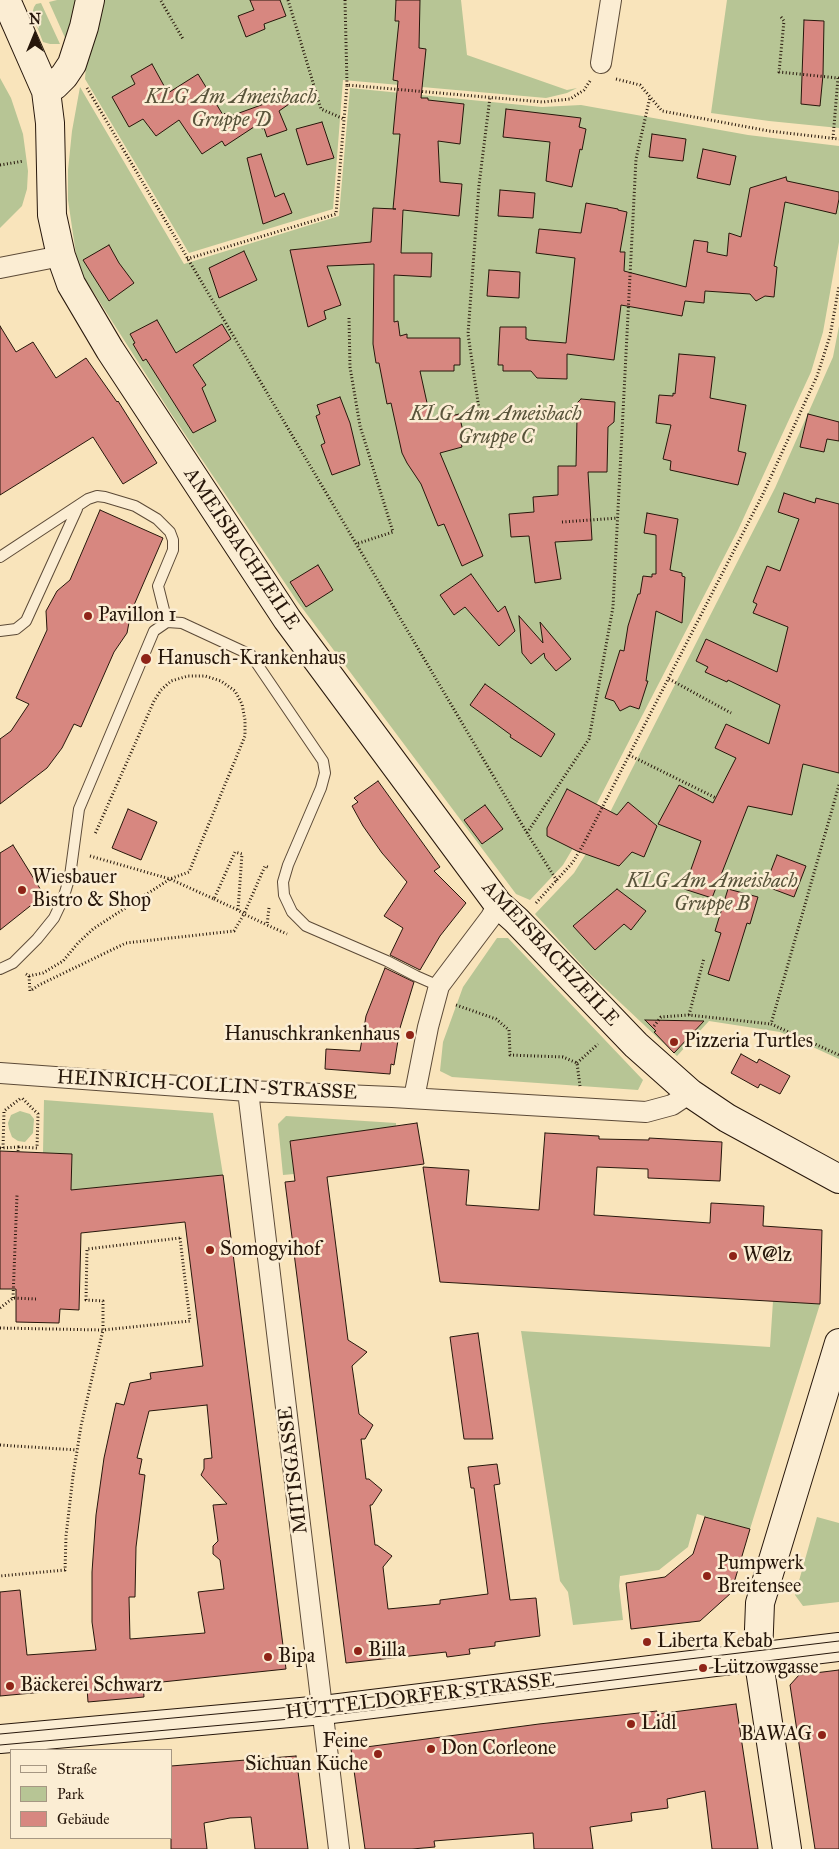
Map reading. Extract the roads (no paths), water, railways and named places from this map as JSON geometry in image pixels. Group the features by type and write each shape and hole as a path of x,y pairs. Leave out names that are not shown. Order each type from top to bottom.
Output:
{"street":[{"name":"AMEISBACHZEILE","path":"6,0 46,91 50,123 52,215 61,256 71,284 110,350 282,610 507,912 636,1045 690,1093 727,1118 839,1180"},
{"path":"46,91 60,80 72,64 84,27 90,0"},
{"path":"601,63 611,0"},
{"path":"0,268 61,256"},
{"path":"414,1098 428,1027 439,986 491,918 507,912"},
{"name":"HEINRICH-COLLIN-STRASSE","path":"0,1073 248,1091 414,1098 646,1112 672,1105 690,1093"},
{"name":"MITISGASSE","path":"248,1091 339,1849"},
{"path":"787,1849 758,1656 760,1603 839,1343"},
{"name":"HÜTTELDORFER STRASSE","path":"0,1739 323,1710 839,1647"}],"lane":[{"path":"0,557 88,499 97,496 106,497 134,506 164,525 173,540 173,550 158,586 167,622"},
{"path":"0,631 16,629 26,621 77,508"},
{"path":"0,969 13,963 37,939 54,918 64,900 70,876 79,809 154,631 167,622 182,623 251,655 323,761 325,774 321,788 288,865 283,882 284,895 292,912 306,926 388,961 439,986"}],"tram line":[{"path":"0,1734 281,1708 839,1641"},
{"path":"0,1745 324,1716 839,1652"}],"place":[{"name":"Pavillon 1","path":"88,616"},
{"name":"Hanusch-Krankenhaus","path":"146,659"},
{"name":"Wiesbauer Bistro & Shop","path":"22,890"},
{"name":"Hanuschkrankenhaus","path":"410,1035"},
{"name":"Pizzeria Turtles","path":"674,1042"},
{"name":"Somogyihof","path":"210,1250"},
{"name":"W@lz","path":"733,1256"},
{"name":"Pumpwerk Breitensee","path":"707,1576"},
{"name":"Liberta Kebab","path":"647,1642"},
{"name":"Billa","path":"358,1651"},
{"name":"Bipa","path":"268,1657"},
{"name":"Lützowgasse","path":"703,1668"},
{"name":"Bäckerei Schwarz","path":"10,1686"},
{"name":"Lidl","path":"631,1724"},
{"name":"BAWAG","path":"822,1735"},
{"name":"Don Corleone","path":"431,1749"},
{"name":"Feine Sichuan Küche","path":"378,1754"}],"park label":[{"name":"KLG Am Ameisbach Gruppe D","path":"231,110"},
{"name":"KLG Am Ameisbach Gruppe C","path":"496,426"},
{"name":"KLG Am Ameisbach Gruppe B","path":"712,894"}]}
